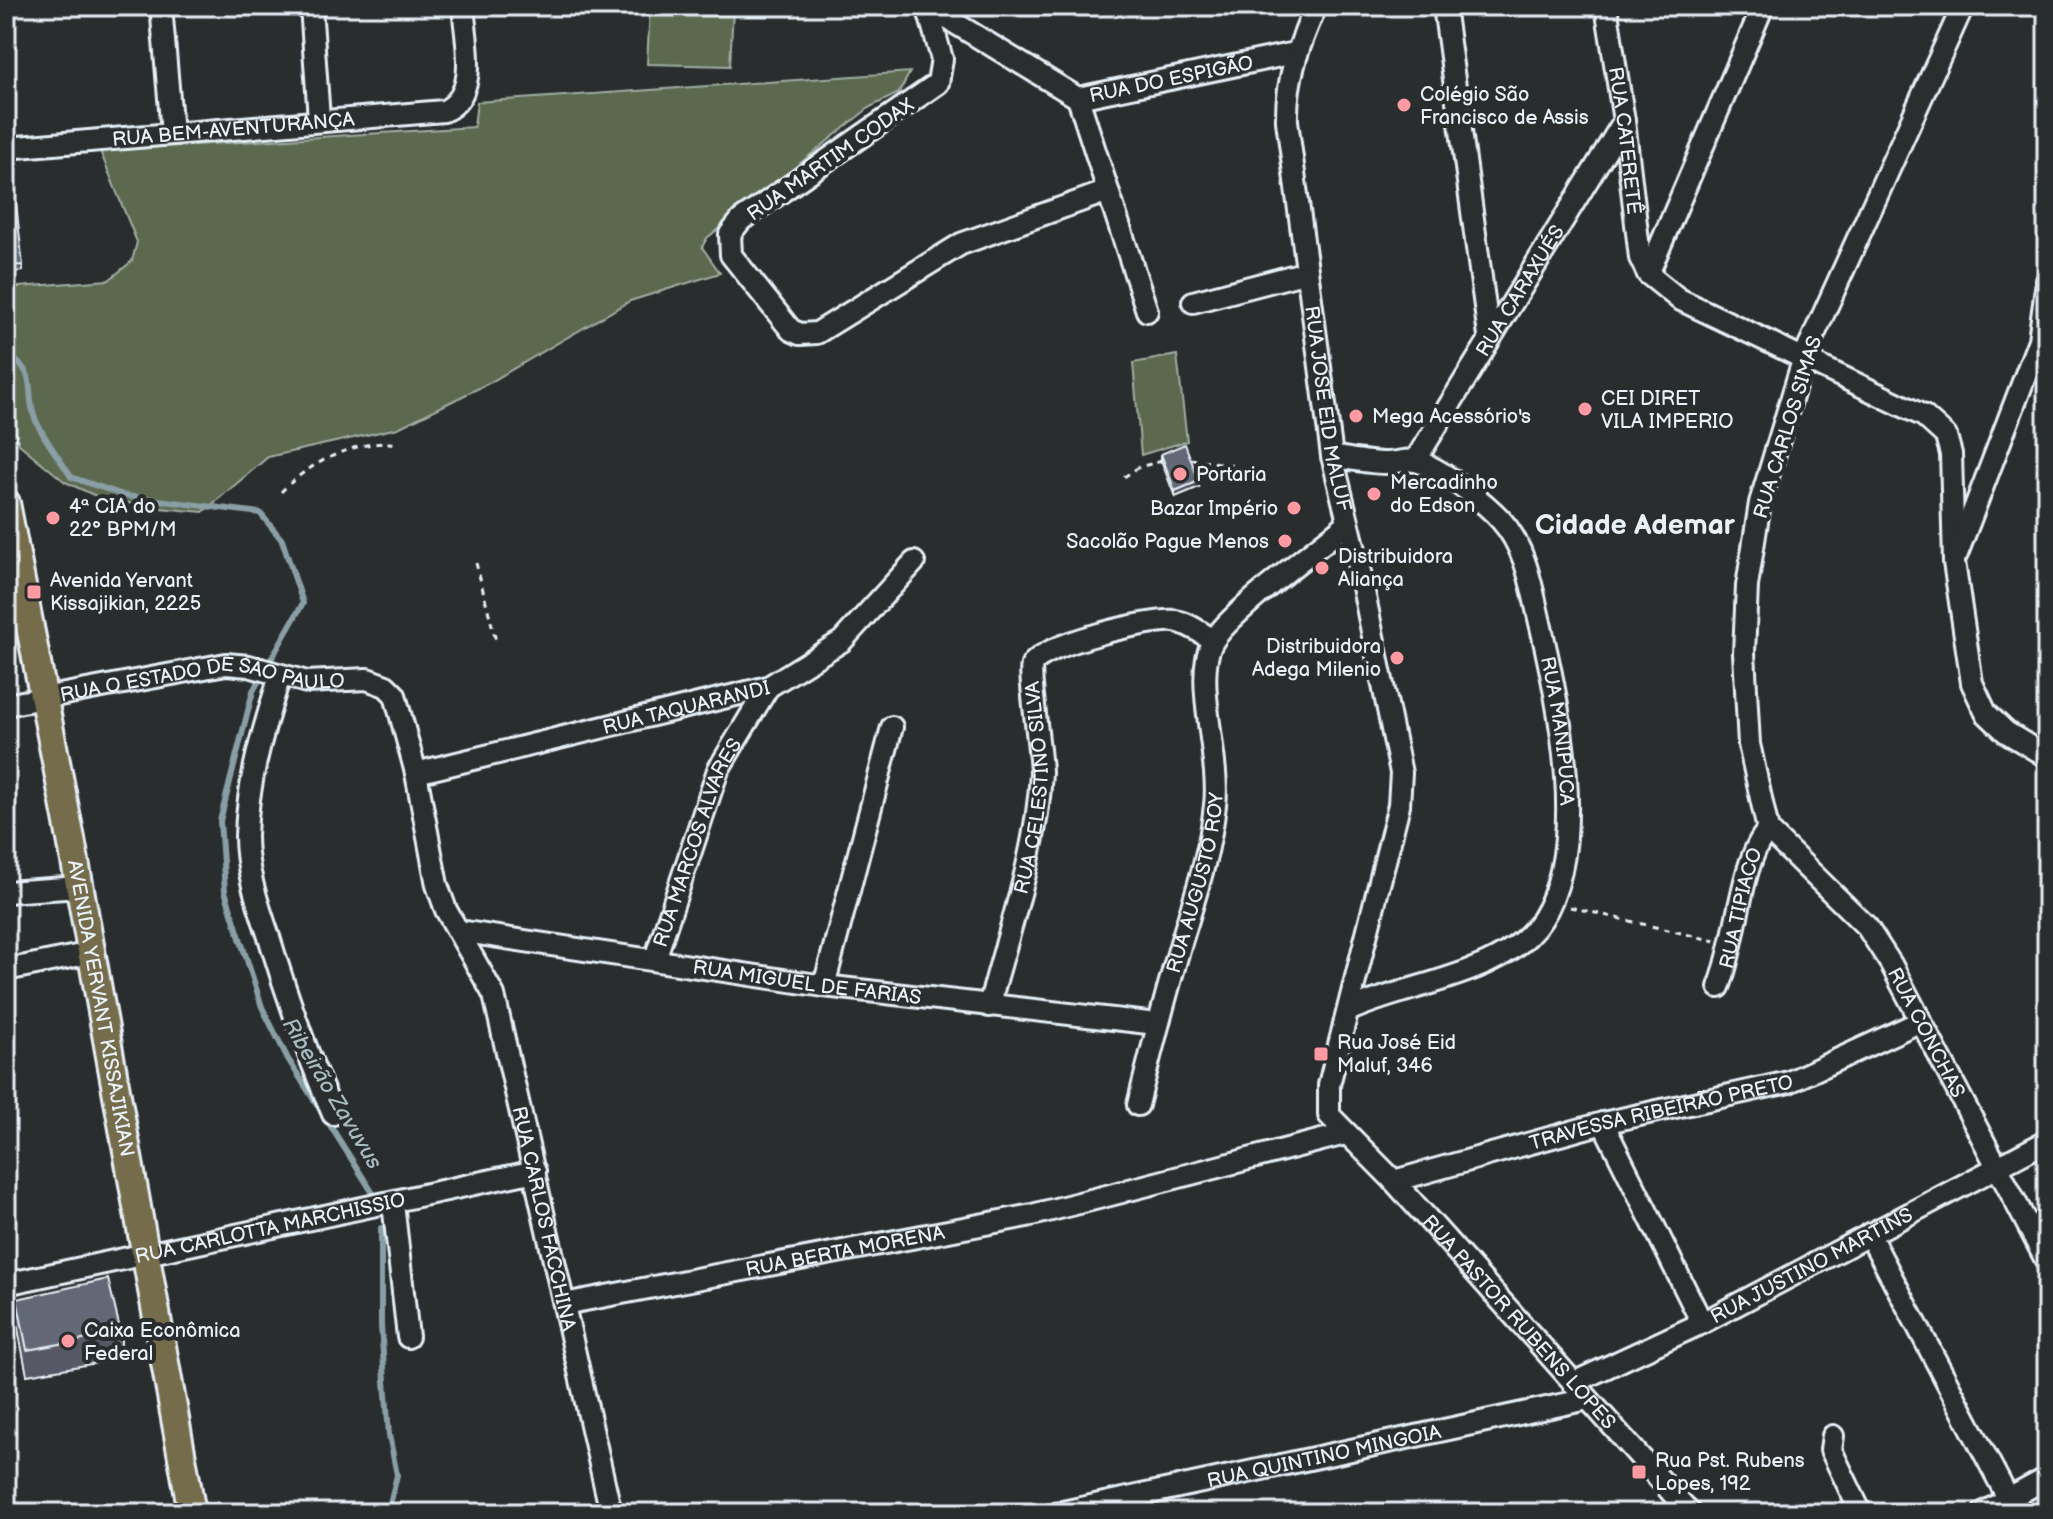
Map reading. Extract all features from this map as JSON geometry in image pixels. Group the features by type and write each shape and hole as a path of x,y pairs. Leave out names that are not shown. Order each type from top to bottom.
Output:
{"main road":[{"name":"AVENIDA YERVANT KISSAJIKIAN","path":"6,503 80,887 143,1254 192,1513"}],"street":[{"path":"161,6 172,133"},
{"path":"311,6 319,119"},
{"name":"RUA BEM-AVENTURANÇA","path":"6,148 319,119 444,111 458,102 468,71 463,6"},
{"name":"RUA DO ESPIGÃO","path":"927,6 1078,98 1295,53"},
{"name":"RUA MARTIM CODAX","path":"927,6 942,59 938,83 741,220 730,234 731,255 791,330 800,334 817,333 961,244 1108,191"},
{"name":"RUA JOSÉ EID MALUF","path":"1316,6 1295,53 1287,90 1287,121 1332,456 1401,773 1399,805 1328,1099 1329,1115 1345,1134"},
{"path":"1444,6 1489,336"},
{"name":"RUA CATERETÊ","path":"1606,6 1624,121 1636,239 1648,274"},
{"path":"1763,6 1648,274 1679,299 1924,416 1946,436 1951,454 1954,562 1972,683 1986,713 2006,732 2047,757"},
{"name":"RUA CARLOS SIMAS","path":"1768,830 1749,744 1744,653 1747,586 1760,503 1804,357 1963,6"},
{"path":"1078,98 1147,311"},
{"name":"RUA CARAXUÉS","path":"1415,461 1489,336 1624,121"},
{"path":"1193,302 1307,272"},
{"path":"1954,562 2043,339 2047,281"},
{"path":"1332,456 1384,463 1415,461"},
{"name":"RUA MANIPUCA","path":"1348,1011 1372,1000 1476,968 1528,935 1550,902 1561,866 1566,759 1558,702 1528,572 1517,542 1500,519 1435,470 1415,461"},
{"path":"1210,648 1228,622 1348,523"},
{"name":"RUA TAQUARANDI","path":"416,773 768,687 842,641 914,562"},
{"name":"RUA CELESTINO SILVA","path":"989,1006 1036,818 1041,772 1039,724 1029,672 1032,664 1047,651 1076,641 1164,621 1193,627 1210,648"},
{"name":"RUA AUGUSTO ROY","path":"1138,1105 1157,1024 1203,869 1215,804 1216,755 1207,699 1210,648"},
{"name":"RUA O ESTADO DE SÃO PAULO","path":"6,705 226,664 249,666 307,682 367,679 386,686 395,695"},
{"path":"275,674 251,790 246,835 249,872 284,987 333,1114"},
{"name":"RUA MARCOS ALVARES","path":"655,959 718,770 768,687"},
{"name":"RUA CARLOS FACCHINA","path":"395,695 416,773 437,885 446,910 494,995 611,1513"},
{"path":"824,986 892,727"},
{"name":"RUA TIPIACO","path":"1719,987 1734,946 1749,866 1754,850 1768,830"},
{"name":"RUA CONCHAS","path":"1768,830 1818,884 1867,927 1891,964 2047,1262"},
{"path":"6,892 80,887"},
{"name":"RUA MIGUEL DE FARIAS","path":"459,931 824,986 1157,1024"},
{"path":"6,970 91,953"},
{"name":"TRAVESSA RIBEIRÃO PRETO","path":"1394,1181 1603,1123 1789,1082 1919,1022"},
{"path":"1603,1123 1702,1323"},
{"name":"RUA PASTOR RUBENS LOPES","path":"1345,1134 1394,1181 1690,1513"},
{"name":"RUA BERTA MORENA","path":"564,1304 1032,1215 1345,1134"},
{"name":"RUA JUSTINO MARTINS","path":"1573,1383 1702,1323 2047,1141"},
{"name":"RUA CARLOTTA MARCHISSIO","path":"6,1284 535,1171"},
{"path":"393,1203 408,1337"},
{"path":"1869,1234 2009,1500"},
{"name":"RUA QUINTINO MINGOIA","path":"1058,1513 1588,1399"},
{"path":"1833,1436 1831,1450 1834,1459 1861,1513"},
{"path":"1983,1513 2047,1478"}],"path":[{"path":"281,492 301,470 376,441 400,444"},
{"path":"1182,459 1233,465"},
{"path":"1124,477 1139,467 1168,460"},
{"path":"476,563 496,641"},
{"path":"1550,902 1734,946"}],"green space":[{"path":"650,7 733,9 730,66 647,64"},
{"path":"910,72 899,93 870,107 707,238 702,247 720,273 630,301 489,383 398,428 268,457 203,512 148,507 98,497 65,482 19,444 6,402 6,288 109,280 132,261 137,242 100,151 474,127 477,102"},
{"path":"1177,355 1187,441 1141,455 1133,363"}],"building":[{"path":"6,184 14,187 23,265 6,266"},
{"name":"Portaria","path":"1185,444 1199,481 1175,491 1161,454"},
{"path":"108,1279 121,1333 27,1350 17,1299"}],"waterway":[{"name":"Ribeirão Zavuvus","path":"6,354 27,373 35,419 71,477 126,496 260,513 282,540 303,603 253,691 220,821 225,891 262,1007 288,1059 376,1198"},
{"name":"Ribeirão Zavuvus","path":"381,1228 381,1326 389,1435 397,1475 388,1513"}],"place":[{"name":"Colégio São Francisco de Assis","path":"1404,105"},
{"name":"CEI DIRET VILA IMPERIO","path":"1585,409"},
{"name":"Mega Acessório's","path":"1356,416"},
{"name":"Portaria","path":"1180,474"},
{"name":"Mercadinho do Edson","path":"1374,494"},
{"name":"Bazar Império","path":"1294,508"},
{"name":"4ª CIA do 22° BPM/M","path":"53,518"},
{"name":"Sacolão Pague Menos","path":"1285,541"},
{"name":"Distribuidora Aliança","path":"1322,568"},
{"name":"Avenida Yervant Kissajikian, 2225","path":"34,592"},
{"name":"Distribuidora Adega Milenio","path":"1397,658"},
{"name":"Rua José Eid Maluf, 346","path":"1321,1054"},
{"name":"Caixa Econômica Federal","path":"68,1341"},
{"name":"Rua Pst. Rubens Lopes, 192","path":"1639,1472"}],"district":[{"name":"Cidade Ademar","path":"1635,524"}]}
